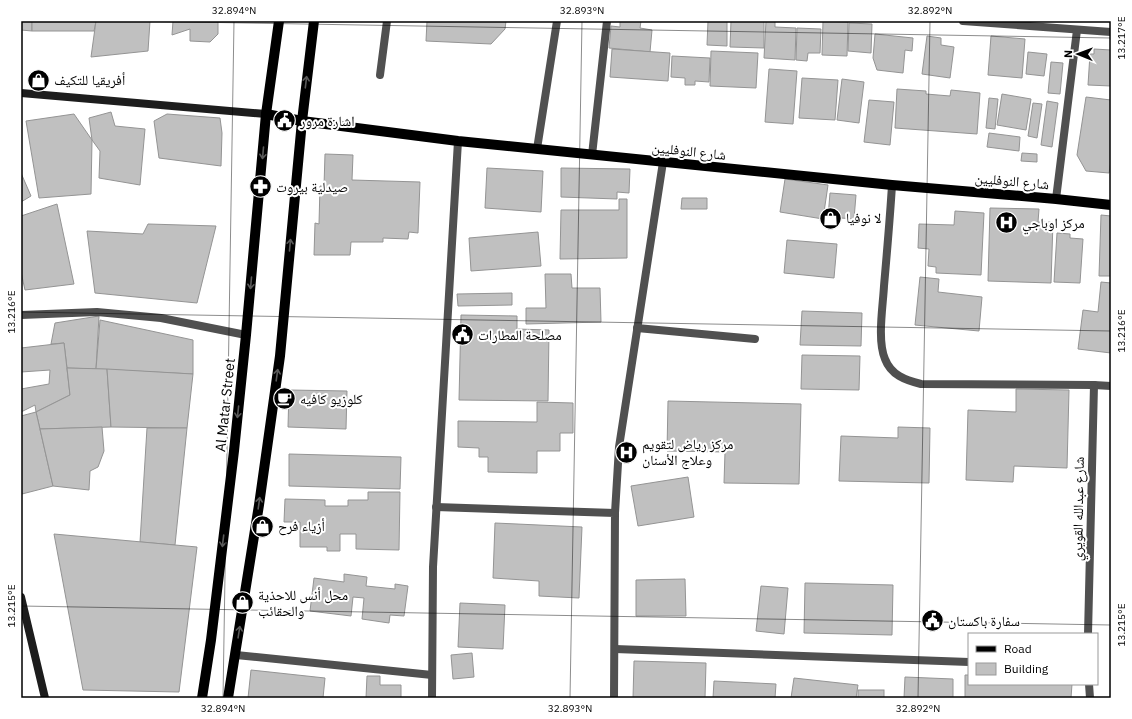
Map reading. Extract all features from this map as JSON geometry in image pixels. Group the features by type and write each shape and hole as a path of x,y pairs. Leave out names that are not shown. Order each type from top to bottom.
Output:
{"main road":[{"name":"Al Matar Street","path":"202,698 212,632 234,451 266,114 279,21"},
{"path":"228,698 259,505 280,356 302,120 314,21"},
{"name":"شارع النوفليين","path":"266,114 458,141 892,185 1056,198 1111,205"}],"street":[{"path":"380,75 387,21"},
{"path":"537,149 557,21"},
{"path":"592,155 607,21"},
{"path":"963,21 1111,32"},
{"path":"1056,198 1077,30"},
{"path":"21,93 266,114"},
{"path":"432,698 433,567 458,141"},
{"path":"614,698 615,514 619,447 663,162"},
{"path":"892,185 882,313 881,346 885,359 892,371 904,380 921,384 1111,386"},
{"path":"21,315 97,312 161,318 246,335"},
{"path":"637,328 755,339"},
{"name":"شارع عبدالله القويري","path":"1088,633 1094,385"},
{"path":"436,507 615,514"},
{"path":"21,597 45,698"},
{"path":"615,649 968,662"},
{"path":"236,655 432,675"},
{"path":"1089,685 1090,698"}],"building":[{"path":"21,21 32,21 32,31 21,30"},
{"path":"32,21 96,21 94,31 32,31"},
{"path":"96,21 150,21 148,51 91,57"},
{"path":"173,21 218,21 218,34 210,42 190,41 190,29 172,35"},
{"path":"427,21 506,21 505,29 491,44 426,41"},
{"path":"620,21 641,21 640,28 652,30 650,52 609,48 611,26 620,27"},
{"path":"708,21 727,21 727,46 707,45"},
{"path":"731,21 764,21 764,48 730,47"},
{"path":"766,21 775,21 775,27 796,28 795,60 764,58"},
{"path":"823,21 848,22 847,56 822,55"},
{"path":"849,23 872,24 871,53 848,51"},
{"path":"797,28 821,29 820,53 808,53 807,61 796,60"},
{"path":"875,34 913,38 912,51 905,50 903,73 877,70 873,58"},
{"path":"927,36 941,38 941,45 954,47 950,78 922,74"},
{"path":"991,36 1025,39 1022,78 988,75"},
{"path":"612,49 670,53 668,81 610,77"},
{"path":"1094,49 1111,50 1111,86 1088,85 1090,54 1094,54"},
{"path":"711,51 758,53 756,88 710,86"},
{"path":"1028,52 1047,54 1044,76 1026,74"},
{"path":"672,56 710,58 709,82 695,81 695,85 685,85 685,78 671,77"},
{"path":"1051,62 1063,63 1060,94 1048,93"},
{"path":"769,69 797,71 793,124 765,122"},
{"path":"802,78 838,80 835,120 799,118"},
{"path":"842,79 864,82 859,123 837,120"},
{"path":"897,89 926,91 926,94 950,96 951,90 980,93 977,134 895,128"},
{"path":"1002,94 1031,99 1026,130 997,125"},
{"path":"1086,97 1111,100 1111,161 1109,173 1086,171 1077,155"},
{"path":"989,98 998,99 995,129 986,128"},
{"path":"869,100 894,102 890,145 864,142"},
{"path":"1047,101 1058,103 1052,147 1041,145"},
{"path":"1033,103 1042,104 1037,138 1028,136"},
{"path":"111,112 115,126 145,129 140,185 99,178 100,151 92,140 89,118"},
{"path":"74,114 92,140 91,194 39,198 26,121"},
{"path":"167,114 220,118 222,133 221,166 159,158 154,121"},
{"path":"989,133 1020,137 1019,151 987,147"},
{"path":"1022,153 1037,154 1037,162 1021,161"},
{"path":"325,154 353,155 352,180 420,182 418,233 409,232 408,239 383,238 383,242 351,242 350,255 314,255 315,223 319,224 320,186 324,186"},
{"path":"487,168 543,171 541,212 485,208"},
{"path":"561,168 630,169 629,193 617,192 617,199 561,197"},
{"path":"21,173 31,196 21,202"},
{"path":"785,179 828,185 823,219 780,212"},
{"path":"830,193 856,195 854,219 828,217"},
{"path":"682,198 707,198 707,209 681,209"},
{"path":"619,199 627,199 627,258 560,259 561,210 619,210"},
{"path":"57,204 74,284 25,290 21,272 21,216"},
{"path":"990,208 1039,209 1038,222 1053,222 1051,283 988,281"},
{"path":"955,211 984,213 981,275 936,273 936,267 928,266 929,249 918,248 919,224 954,225"},
{"path":"1101,215 1111,216 1111,276 1099,276"},
{"path":"148,224 216,226 197,303 95,293 87,231 143,234"},
{"path":"538,232 541,266 471,271 469,238"},
{"path":"1057,233 1070,234 1070,238 1083,239 1080,283 1054,282"},
{"path":"787,240 837,244 834,278 784,273"},
{"path":"545,274 571,274 572,288 600,288 601,322 526,324 526,308 546,308"},
{"path":"920,277 939,279 938,292 982,297 979,331 915,325"},
{"path":"1101,282 1111,283 1111,353 1078,349 1083,310 1098,312"},
{"path":"512,293 512,305 458,306 457,294"},
{"path":"802,311 862,313 861,346 800,345"},
{"path":"461,315 517,316 517,329 549,330 548,401 459,400"},
{"path":"99,316 96,369 67,368 64,343 51,344 55,323"},
{"path":"100,320 193,340 193,374 96,369"},
{"path":"64,343 70,395 36,412 35,405 21,412 21,389 49,384 50,370 21,372 21,348"},
{"path":"802,355 860,356 859,390 801,389"},
{"path":"67,368 107,369 111,427 40,429 36,412 70,395"},
{"path":"107,369 193,374 187,428 111,427"},
{"path":"1016,389 1069,390 1067,468 1014,466 1013,482 966,480 968,410 1016,412"},
{"path":"289,390 347,391 346,429 288,427"},
{"path":"668,401 801,404 799,484 724,483 725,452 667,451"},
{"path":"537,402 573,403 573,433 560,433 560,451 537,451 537,473 488,472 488,457 479,457 479,448 458,447 458,421 537,422"},
{"path":"36,412 53,486 22,494 21,416"},
{"path":"102,427 104,451 98,467 90,471 89,490 53,486 40,429"},
{"path":"898,427 930,428 929,483 839,481 841,436 898,438"},
{"path":"147,428 187,428 175,545 140,542"},
{"path":"289,454 401,457 400,489 289,486"},
{"path":"688,477 694,517 638,526 631,486"},
{"path":"368,492 400,492 399,550 356,549 356,534 340,534 340,551 327,551 327,547 300,547 300,522 284,522 285,499 325,500 325,506 348,506 348,500 368,500"},
{"path":"495,523 582,527 579,598 539,596 539,581 493,578"},
{"path":"54,534 197,547 179,692 83,690"},
{"path":"344,574 367,577 366,586 395,589 395,584 408,586 404,616 390,615 389,623 362,619 364,598 353,597 351,616 310,611 314,578 344,582"},
{"path":"685,579 686,616 636,616 636,580"},
{"path":"805,583 893,585 892,635 804,633"},
{"path":"761,586 788,588 784,634 756,631"},
{"path":"460,603 505,605 503,649 458,647"},
{"path":"472,653 474,677 453,679 451,655"},
{"path":"634,661 706,663 705,698 633,698"},
{"path":"251,670 325,678 323,698 248,698"},
{"path":"965,675 968,675 968,685 1072,685 1071,698 965,698"},
{"path":"367,676 380,676 380,685 401,685 401,698 366,698"},
{"path":"905,677 953,679 953,698 904,698"},
{"path":"794,678 858,685 856,698 791,698"},
{"path":"714,681 776,684 775,698 713,698"},
{"path":"858,690 884,690 884,698 858,698"}],"place":[{"name":"أفريقيا للتكيف","path":"39,80"},
{"name":"اشارة مرور","path":"285,121"},
{"name":"صيدلية بيروت","path":"260,187"},
{"name":"لا نوفيا","path":"831,218"},
{"name":"مركز اوباجي","path":"1007,223"},
{"name":"مصلحة المطارات","path":"462,335"},
{"name":"كلوزيو كافيه","path":"285,399"},
{"name":"مركز رياض لتقويم وعلاج الأسنان","path":"627,452"},
{"name":"أزياء فرح","path":"263,526"},
{"name":"محل أنس للاحذية والحقائب","path":"242,603"},
{"name":"سفارة باكستان","path":"932,621"}]}
